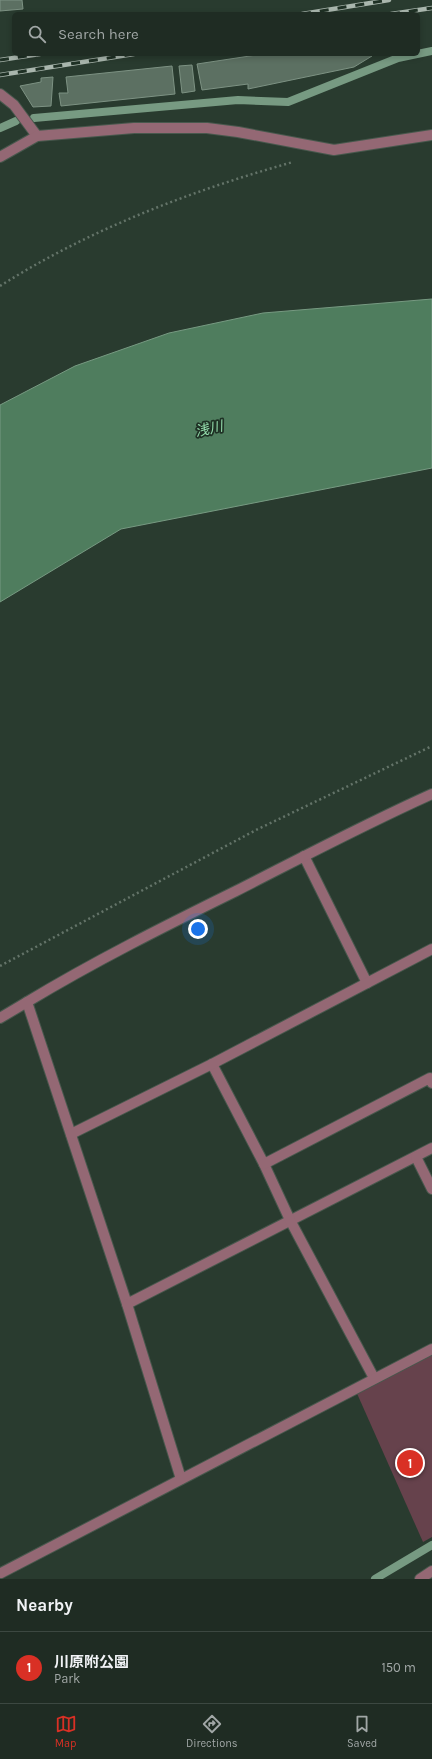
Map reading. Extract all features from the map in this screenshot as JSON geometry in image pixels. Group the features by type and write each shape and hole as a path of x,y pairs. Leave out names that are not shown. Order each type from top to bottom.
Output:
{"street":[{"path":"0,94 14,105 34,132"},
{"path":"0,157 34,132 134,128 207,128 252,134 334,150 432,135"},
{"path":"0,1018 80,971 353,830 432,794"},
{"path":"304,856 367,983"},
{"path":"71,1134 212,1064 432,949"},
{"path":"27,1002 127,1304 181,1479"},
{"path":"212,1064 264,1164 290,1220 374,1378"},
{"path":"264,1164 430,1078 432,1083"},
{"path":"127,1304 432,1148"},
{"path":"416,1157 432,1189"},
{"path":"1,1574 432,1348"},
{"path":"420,1579 432,1571"}],"path":[{"path":"0,286 56,254 119,223 181,198 284,164"},
{"path":"0,966 256,830 432,746"}],"shaded area":[{"path":"432,1349 432,1537 423,1542 355,1389"}],"water":[{"name":"浅川","path":"432,299 432,468 121,529 0,602 0,405 75,366 169,333 263,313"}],"building":[{"path":"0,0 22,0 23,9 0,11"},
{"path":"250,56 372,56 354,67 248,89 248,84 202,90 197,64"},
{"path":"192,65 195,91 182,93 179,66"},
{"path":"172,66 175,94 61,106 59,93 68,93 66,77"},
{"path":"53,77 51,106 33,107 20,86 41,82 41,78"}],"waterway":[{"path":"420,53 432,51"},
{"path":"34,118 238,100 288,102 398,58 408,56"},
{"path":"0,128 16,121"},
{"path":"375,1579 432,1545"}],"railway":[{"path":"314,12 389,0"},
{"path":"405,12 432,8"},
{"path":"0,60 27,56"},
{"path":"0,75 121,56"}],"place":[{"name":"川原附公園","path":"410,1463"}]}
